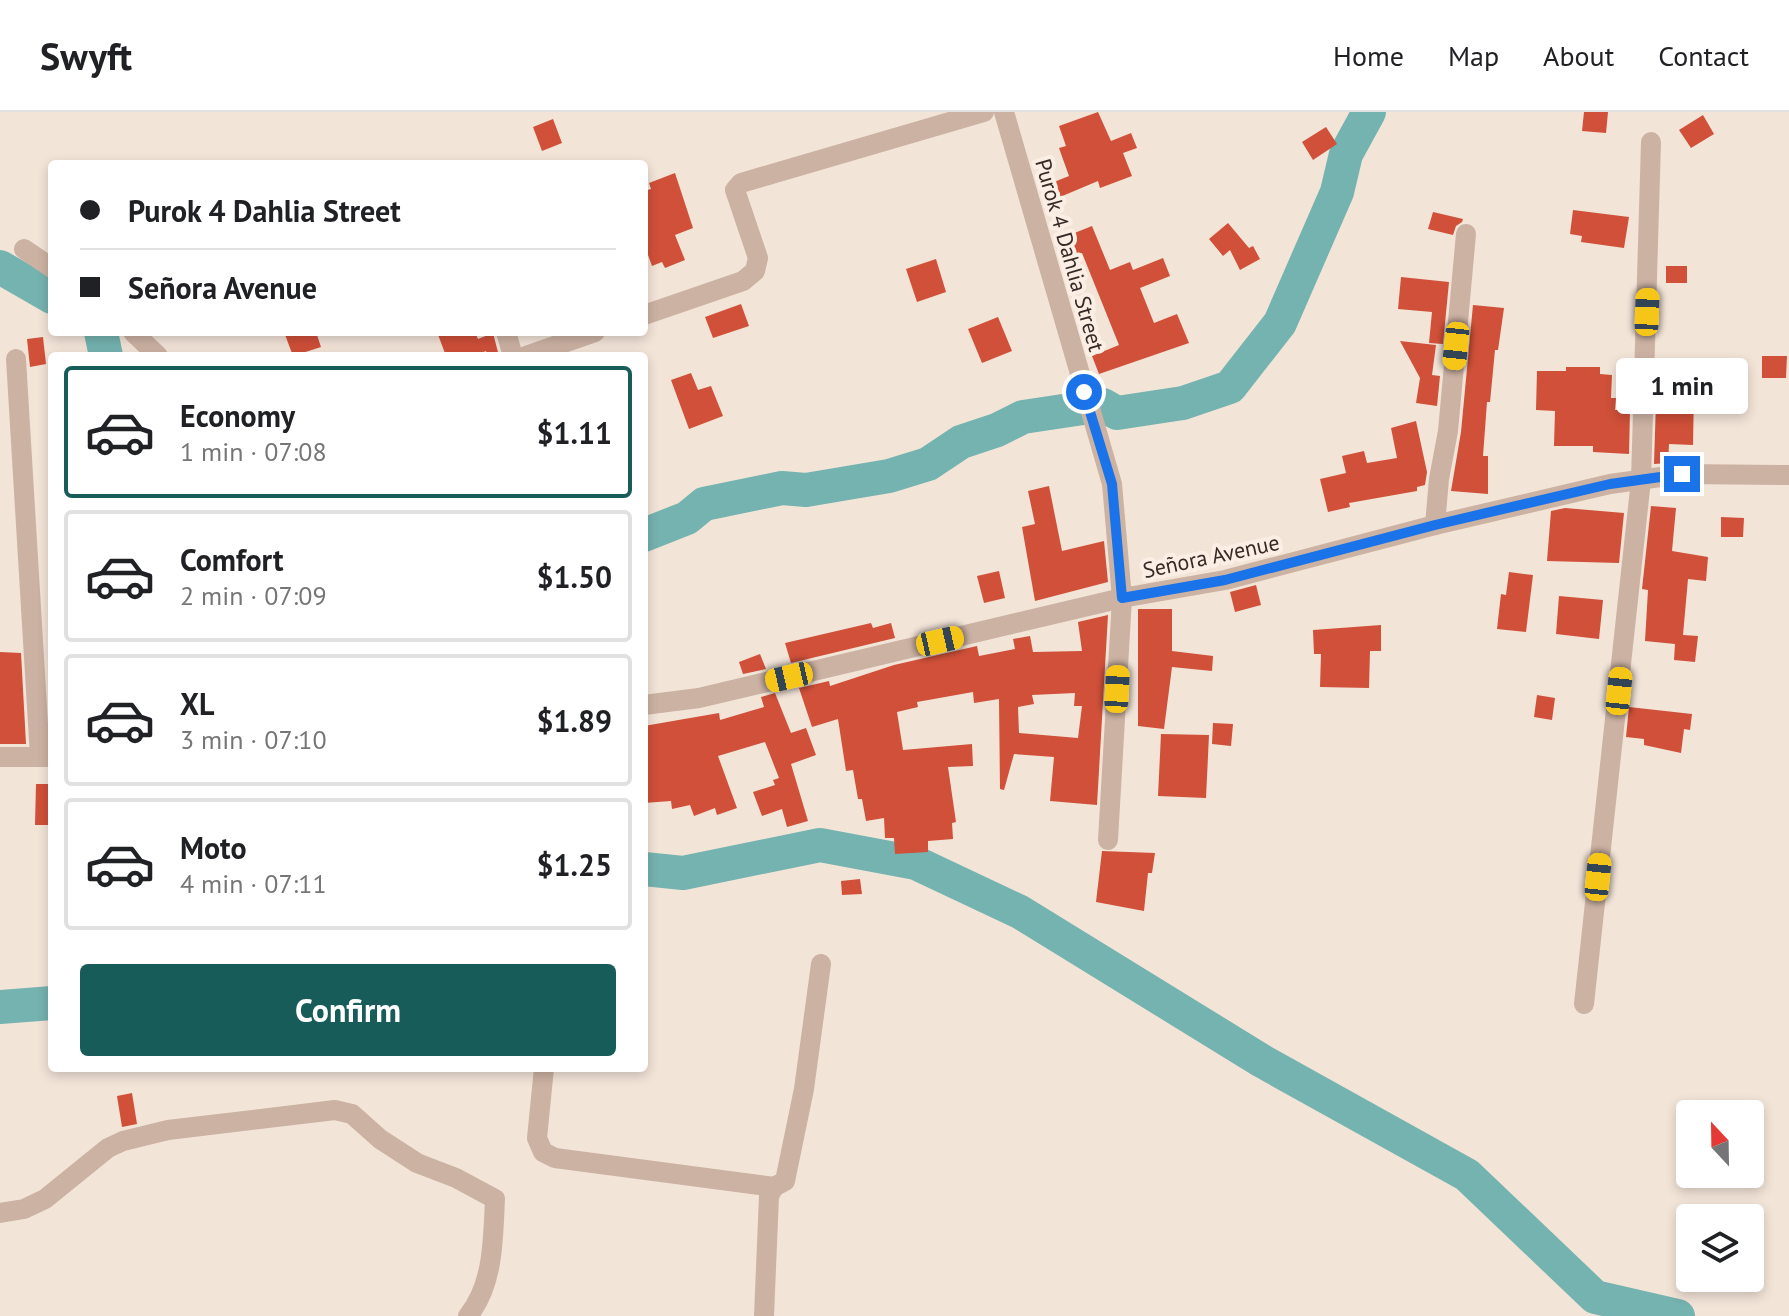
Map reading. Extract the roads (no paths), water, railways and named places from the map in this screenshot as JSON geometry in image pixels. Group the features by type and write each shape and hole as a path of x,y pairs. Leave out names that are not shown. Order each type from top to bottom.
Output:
{"street":[{"path":"648,314 743,281 755,271 758,258 735,190 741,183 984,112"},
{"name":"Purok 4 Dahlia Street","path":"1004,112 1112,484 1122,598 1108,840"},
{"path":"1584,1004 1641,480 1651,142"},
{"path":"1435,525 1466,234"},
{"path":"24,249 48,265"},
{"path":"137,336 154,352"},
{"path":"538,352 584,336"},
{"path":"0,757 46,757 16,359"},
{"name":"Señora Avenue","path":"648,704 699,698 1122,598 1225,580 1435,525 1610,484 1682,474 1789,475"},
{"path":"764,1316 769,1196 774,1187 785,1181 804,1089 821,964"},
{"path":"544,1072 537,1138 543,1152 555,1158 774,1187"},
{"path":"0,1213 24,1209 45,1199 108,1148 123,1141 168,1130 335,1110 352,1114 380,1139 417,1163 456,1178 495,1199 491,1255 479,1303 468,1316"}],"waterway":[{"path":"648,533 687,518 704,504 782,488 806,490 889,476 928,464 961,442 1023,417 1103,405 1117,413 1183,403 1230,387 1280,323 1337,192 1346,154 1369,112"},
{"path":"0,267 48,295"},
{"path":"102,336 105,352"},
{"path":"648,869 683,873 820,845 916,863 1020,912 1262,1061 1467,1175 1595,1297 1678,1316"},
{"path":"0,1007 48,1003"}]}
